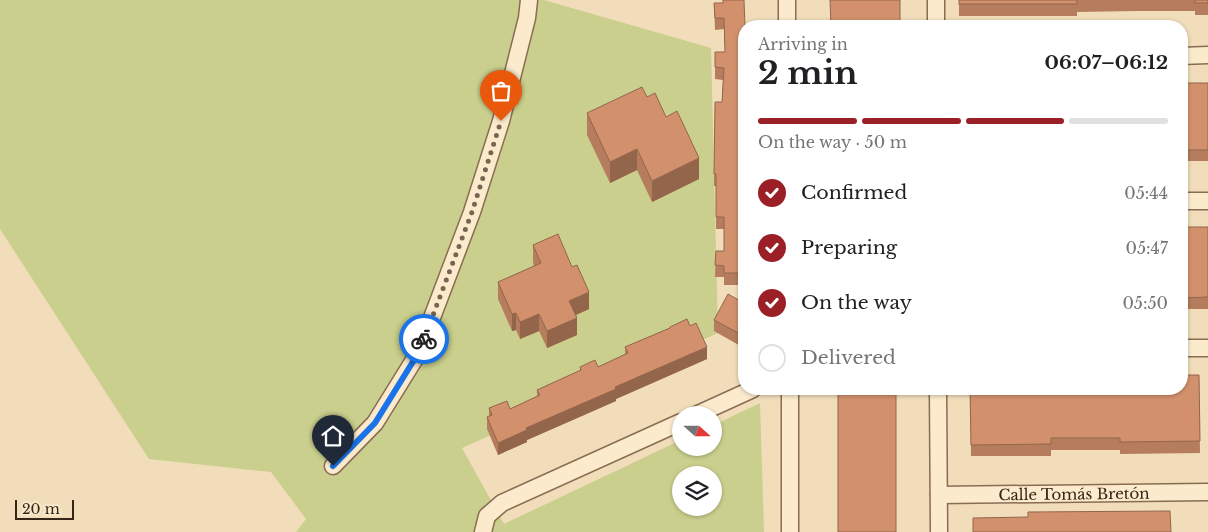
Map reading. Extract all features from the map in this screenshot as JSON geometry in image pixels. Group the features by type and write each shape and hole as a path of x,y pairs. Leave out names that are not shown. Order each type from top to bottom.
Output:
{"street":[{"path":"333,466 375,423 419,352 472,212 501,121 527,18 529,0"},
{"path":"787,0 788,20"},
{"path":"936,0 936,20"},
{"path":"1188,56 1208,55"},
{"path":"1188,201 1208,201"},
{"path":"1188,348 1208,348"},
{"path":"716,406 740,395"},
{"path":"790,395 790,532"},
{"path":"938,395 939,532"},
{"path":"483,532 486,516 502,503 672,426"},
{"name":"Calle Tomás Bretón","path":"939,494 1208,492"}],"green space":[{"path":"0,0 544,0 711,48 718,333 462,448 504,524 672,444 672,456 722,456 722,421 760,403 764,532 296,532 306,519 271,472 149,459 0,229"}],"building":[{"path":"723,0 744,0 745,20 738,20 738,273 724,273 724,266 715,265 716,251 724,251 724,217 716,217 716,174 714,174 715,102 722,102 724,68 715,67 715,52 725,52 724,18 715,18 714,3 723,3"},
{"path":"830,0 900,0 900,20 831,20"},
{"path":"959,0 1077,0 1077,4 959,4"},
{"path":"1195,0 1208,0 1208,3 1195,3"},
{"path":"1188,83 1208,83 1208,150 1188,150"},
{"path":"642,87 647,97 655,93 666,117 677,111 699,158 652,181 637,149 610,162 587,113"},
{"path":"1188,227 1208,227 1208,297 1188,298"},
{"path":"558,234 572,267 577,265 589,292 569,301 577,318 547,331 539,314 520,322 516,313 512,314 498,282 541,263 533,245"},
{"path":"728,294 738,300 738,333 714,320"},
{"path":"687,319 690,326 696,323 707,347 615,387 616,389 526,428 527,430 498,443 487,417 492,415 489,408 507,401 510,409 540,395 537,390 581,370 580,367 595,360 598,367 628,353 625,347"},
{"path":"1188,375 1199,375 1200,441 1120,442 1120,438 1051,438 1051,444 971,445 970,395 1188,395"},
{"path":"838,395 896,395 896,532 838,532"},
{"path":"1170,511 1171,532 973,532 973,518 1028,517 1028,512"}],"way so far":[{"path":"424,339 472,212 501,121"}],"route":[{"path":"333,466 375,423 419,352 424,339"}]}
